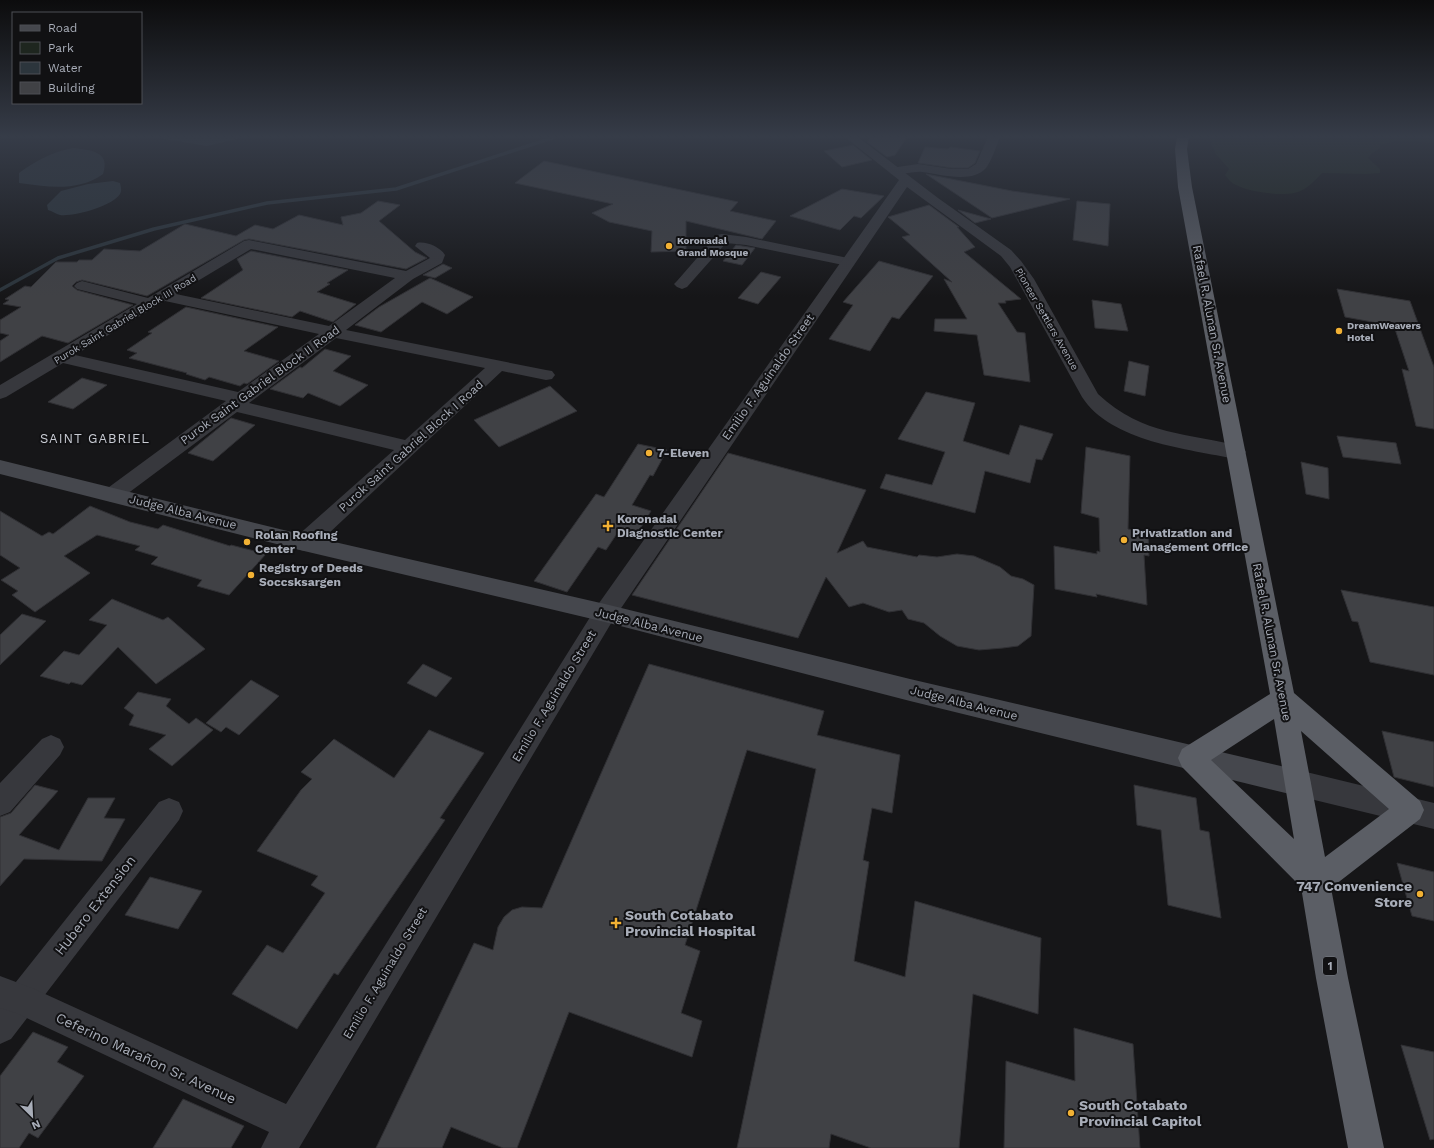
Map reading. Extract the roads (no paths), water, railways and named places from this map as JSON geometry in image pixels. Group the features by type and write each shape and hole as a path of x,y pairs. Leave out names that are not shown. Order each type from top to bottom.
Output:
{"highway":[{"name":"Rafael R. Alunan Sr. Avenue","path":"1186,191 1283,699 1332,978 1366,1148"},
{"path":"1283,699 1422,813 1316,881 1191,758 1283,699"}],"main road":[{"name":"Judge Alba Avenue","path":"0,467 304,543 604,613 910,690 1298,783"}],"street":[{"name":"Emilio F. Aguinaldo Street","path":"286,1137 604,613 848,262 892,191"},
{"name":"Pioneer Settlers Avenue","path":"922,191 1006,253 1016,264 1026,279 1091,397 1100,407 1127,426 1144,432 1236,452"},
{"path":"682,284 722,238 746,241 848,262"},
{"name":"Purok Saint Gabriel Block III Road","path":"0,393 249,244 408,276"},
{"name":"Purok Saint Gabriel Block II Road","path":"112,495 408,276 437,260 438,255 422,246"},
{"path":"82,286 332,332 546,375"},
{"path":"61,357 409,447"},
{"name":"Purok Saint Gabriel Block I Road","path":"304,543 499,365"},
{"path":"0,803 51,747"},
{"path":"1298,783 1422,813"},
{"name":"Hubero Extension","path":"0,1028 10,996 169,811"},
{"name":"Ceferino Marañon Sr. Avenue","path":"10,996 286,1137"}],"water":[{"path":"61,191 121,191 121,193 110,203 92,210 60,215 48,210 47,205"}],"waterway":[{"path":"0,290 58,258 154,229 267,203 382,191"}],"place":[{"name":"Koronadal Grand Mosque","path":"669,246"},
{"name":"DreamWeavers Hotel","path":"1339,331"},
{"name":"7-Eleven","path":"649,453"},
{"name":"Koronadal Diagnostic Center","path":"608,526"},
{"name":"Privatization and Management Office","path":"1124,540"},
{"name":"Rolan Roofing Center","path":"247,542"},
{"name":"Registry of Deeds Soccsksargen","path":"251,575"},
{"name":"747 Convenience Store","path":"1420,894"},
{"name":"South Cotabato Provincial Hospital","path":"616,923"},
{"name":"South Cotabato Provincial Capitol","path":"1071,1113"}],"district":[{"name":"SAINT GABRIEL","path":"95,438"}]}
